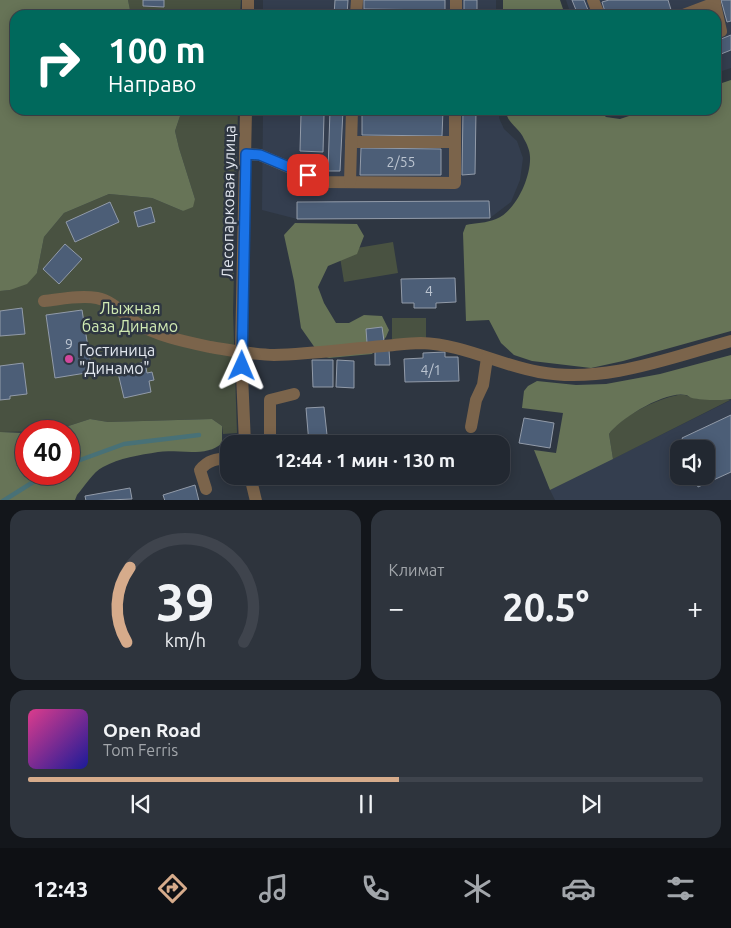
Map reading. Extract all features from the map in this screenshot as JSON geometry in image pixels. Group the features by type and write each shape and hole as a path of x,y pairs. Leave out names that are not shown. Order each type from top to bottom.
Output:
{"street":[{"path":"694,10 714,1"},
{"name":"Лесопарковая улица","path":"245,435 242,351 246,115"},
{"path":"350,182 352,115"},
{"path":"246,154 260,155 323,182 455,183 455,115"},
{"path":"351,142 455,142"},
{"path":"44,301 76,297 98,298 120,309 135,322 159,334 192,343 242,351 272,355 422,343 454,347 514,367 540,373 590,376 621,371 731,341"},
{"path":"471,427 476,400 484,385 487,358"},
{"path":"270,435 270,400 294,394"},
{"path":"206,489 200,470 206,463 220,459"},
{"path":"252,485 256,500"}],"shaded area":[{"path":"263,0 496,0 496,10 263,10"},
{"path":"566,0 731,0 731,68 721,71 721,10 569,10"},
{"path":"263,115 499,115 504,129 517,141 523,158 520,180 511,202 490,218 297,219 262,210"},
{"path":"731,400 731,500 555,500 550,490"}],"green space":[{"path":"0,0 128,0 130,10 10,10 10,115 180,115 175,131 195,199 193,207 183,211 152,198 109,194 64,213 44,237 37,273 27,284 10,290 0,291"},
{"path":"128,0 241,0 240,10 130,10"},
{"path":"503,0 560,0 563,10 503,10"},
{"path":"731,80 731,331 591,368 532,361 514,355 501,343 489,320 466,321 463,233 466,225 496,219 510,209 521,192 530,165 527,145 507,115 604,115 620,119 632,115 721,115 721,83"},
{"name":"Лыжная база Динамо","path":"180,115 238,115 233,312 237,433 223,434 222,426 212,419 108,422 90,419 80,422 80,420 15,420 15,432 0,432 0,291 10,290 37,273 44,237 64,213 109,194 152,198 183,211 195,199 175,131"},
{"path":"295,223 357,224 364,236 357,254 328,266 318,287 324,303 336,323 349,323 364,315 382,316 389,330 386,337 372,354 329,358 320,355 301,328 294,281 284,235"},
{"path":"393,242 398,273 344,282 339,251"},
{"path":"392,318 426,318 426,339 392,339"},
{"path":"731,355 731,399 706,400 691,398 687,395 677,395 655,401 622,421 609,434 613,459 550,490 534,450 556,453 563,413 522,408 524,391 528,386 537,381 576,385 606,384 660,374"},
{"path":"678,395 693,398 730,400 613,459 609,434 615,427 640,409 660,400"},
{"path":"90,419 108,422 212,419 222,426 222,435 220,435 220,445 216,448 200,452 166,451 116,461 96,472 75,500 0,500 0,432 15,433 15,485 80,485 80,422"}],"building":[{"path":"143,0 164,0 164,7 143,6"},
{"path":"335,0 348,0 347,10 334,10"},
{"path":"364,0 445,0 445,10 364,9"},
{"path":"464,0 477,0 477,10 464,10"},
{"path":"572,0 584,0 588,10 576,10"},
{"path":"609,0 668,0 671,10 604,10 602,2"},
{"path":"721,0 731,0 731,21 727,22"},
{"path":"731,35 731,50 721,54 721,39"},
{"path":"301,115 324,115 323,152 300,151"},
{"path":"330,115 343,115 340,171 328,171"},
{"path":"362,115 443,115 442,136 362,135"},
{"path":"463,115 476,115 475,174 462,175"},
{"path":"361,148 441,149 441,175 360,175"},
{"path":"489,201 490,218 297,219 297,202"},
{"path":"110,202 119,222 75,242 66,222"},
{"path":"151,207 155,222 138,227 134,212"},
{"path":"65,244 82,259 59,284 43,269"},
{"path":"455,278 456,302 436,303 436,308 414,308 414,303 402,303 401,279"},
{"path":"22,308 25,334 0,336 0,311"},
{"path":"82,310 92,372 55,378 46,315"},
{"path":"382,327 384,341 367,343 366,329"},
{"path":"375,350 389,350 390,365 375,365"},
{"path":"445,352 445,357 458,357 459,381 405,382 404,359 423,358 423,353"},
{"path":"312,360 333,360 333,387 313,387"},
{"path":"337,360 354,361 354,388 336,387"},
{"path":"145,362 147,373 152,372 154,380 149,381 151,392 124,398 117,369"},
{"path":"23,363 27,394 10,396 10,399 0,400 0,366"},
{"path":"324,407 327,435 308,435 306,408"},
{"path":"731,415 731,472 715,479 715,440 683,440 682,438"},
{"path":"524,418 554,423 550,448 519,443"},
{"path":"195,485 199,500 165,500 163,495"},
{"path":"130,488 132,499 86,500 85,496"}],"waterway":[{"path":"80,460 124,444 199,435"},
{"path":"5,500 28,485"}],"place":[{"name":"Гостиница \"Динамо\"","path":"69,359"}],"route":[{"path":"242,366 246,154 260,155 308,175"}]}
